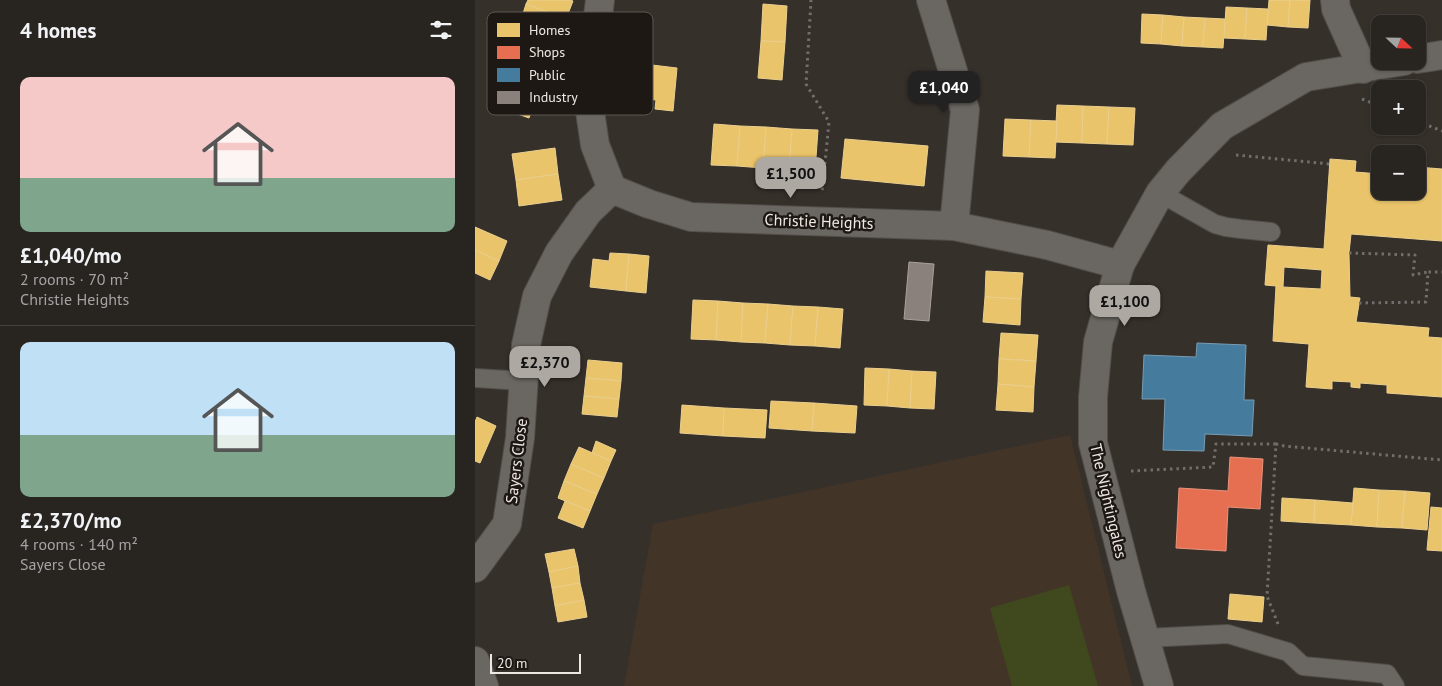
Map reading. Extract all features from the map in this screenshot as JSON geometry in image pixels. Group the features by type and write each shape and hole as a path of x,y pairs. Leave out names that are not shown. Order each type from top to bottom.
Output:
{"street":[{"path":"931,0 965,110 954,226"},
{"path":"1335,0 1336,9 1363,69"},
{"path":"1426,58 1442,55"},
{"name":"The Nightingales","path":"1159,686 1131,591 1093,443 1093,397 1098,342 1120,265 1160,193 1178,170 1222,126 1306,77 1371,67"},
{"path":"591,115 595,145 611,189"},
{"name":"Christie Heights","path":"611,189 649,204 691,217 954,226 1047,245 1120,265"},
{"name":"Sayers Close","path":"475,568 507,524 520,438 526,345 537,296 559,253 588,212 611,189"},
{"path":"475,662 484,686"}],"lane":[{"path":"1160,193 1215,224 1271,232"},
{"path":"475,378 524,381"},
{"path":"1145,638 1228,634 1288,652 1303,666 1387,674 1395,686"}],"path":[{"path":"810,0 806,84 829,122 820,221"},
{"path":"1426,124 1442,130"},
{"path":"1212,136 1233,154 1330,164"},
{"path":"1349,253 1415,255 1413,275 1442,272"},
{"path":"1359,303 1426,302 1428,272"},
{"path":"1101,472 1213,467 1216,444 1276,444 1442,460"},
{"path":"1276,444 1267,596 1288,652"}],"shaded area":[{"path":"1070,435 1132,686 624,686 653,524"}],"green space":[{"path":"1069,585 1098,686 1012,686 990,608"}],"building: Homes":[{"path":"528,0 573,1 569,12 547,12 526,4"},
{"path":"1269,0 1290,0 1288,27 1267,25"},
{"path":"1290,0 1310,0 1308,28 1288,27"},
{"path":"526,4 547,12 523,12"},
{"path":"763,4 787,6 785,42 761,41"},
{"path":"1226,7 1247,8 1245,39 1224,38"},
{"path":"1247,8 1268,9 1266,40 1245,39"},
{"path":"1142,14 1163,15 1161,44 1141,43"},
{"path":"1163,15 1184,17 1182,46 1161,44"},
{"path":"1184,17 1205,18 1203,47 1182,46"},
{"path":"1205,18 1225,19 1223,48 1203,47"},
{"path":"761,41 785,42 782,80 758,78"},
{"path":"653,65 677,68 673,111 655,109 656,100 653,100"},
{"path":"1057,105 1083,106 1082,143 1055,142"},
{"path":"1083,106 1109,107 1107,144 1082,143"},
{"path":"1109,107 1135,108 1133,145 1107,144"},
{"path":"1005,119 1031,120 1029,157 1003,156"},
{"path":"1031,120 1057,121 1055,158 1029,157"},
{"path":"714,124 740,126 737,166 711,165"},
{"path":"740,126 766,127 763,168 737,166"},
{"path":"766,127 792,129 789,170 763,168"},
{"path":"792,129 818,130 815,171 789,170"},
{"path":"845,139 928,146 924,186 841,178"},
{"path":"555,148 558,174 516,180 512,154"},
{"path":"1330,159 1356,161 1355,172 1371,173 1371,200 1426,200 1426,168 1442,169 1442,241 1351,234 1349,253 1350,297 1360,298 1356,322 1429,328 1428,337 1442,338 1442,397 1387,393 1387,385 1360,383 1360,388 1351,387 1351,382 1332,381 1332,389 1306,387 1309,344 1273,341 1276,286 1265,285 1268,245 1324,249","holes":["1284,267 1322,270 1321,289 1283,287"]},
{"path":"558,174 562,200 519,206 516,180"},
{"path":"475,227 507,241 499,261 475,250"},
{"path":"475,250 499,261 490,280 475,273"},
{"path":"610,253 629,254 626,291 590,287 593,259 609,261"},
{"path":"629,254 649,256 646,293 626,291"},
{"path":"986,271 1023,273 1021,299 985,297"},
{"path":"985,297 1021,299 1020,325 983,322"},
{"path":"693,300 718,301 716,340 691,339"},
{"path":"718,301 743,303 741,342 716,340"},
{"path":"743,303 768,304 765,343 741,342"},
{"path":"768,304 793,306 790,345 765,343"},
{"path":"793,306 818,307 815,346 790,345"},
{"path":"818,307 843,309 840,348 815,346"},
{"path":"1001,333 1038,335 1036,361 999,359"},
{"path":"999,359 1036,361 1034,387 998,384"},
{"path":"588,360 622,363 621,381 586,378"},
{"path":"865,368 889,369 887,406 864,405"},
{"path":"889,369 912,371 910,408 887,406"},
{"path":"912,371 936,372 934,409 910,408"},
{"path":"586,378 621,381 619,399 584,396"},
{"path":"998,384 1034,387 1033,412 996,410"},
{"path":"584,396 619,399 617,417 582,414"},
{"path":"771,401 814,403 812,431 769,428"},
{"path":"814,403 857,406 855,433 812,431"},
{"path":"682,405 724,408 723,436 680,433"},
{"path":"724,408 767,410 765,438 723,436"},
{"path":"477,417 496,426 480,463 475,461 475,422"},
{"path":"596,441 616,450 611,461 592,453"},
{"path":"579,447 611,461 604,478 571,464"},
{"path":"571,464 604,478 597,494 564,481"},
{"path":"564,481 597,494 590,511 558,498"},
{"path":"1354,488 1379,490 1377,527 1351,525"},
{"path":"1379,490 1405,491 1402,528 1377,527"},
{"path":"1405,491 1430,493 1427,530 1402,528"},
{"path":"1282,498 1315,500 1314,523 1281,521"},
{"path":"1315,500 1353,503 1351,525 1314,523"},
{"path":"565,501 590,511 583,528 558,518"},
{"path":"1431,507 1442,508 1442,551 1427,550"},
{"path":"574,549 578,566 549,572 545,554"},
{"path":"578,566 580,583 552,588 549,572"},
{"path":"580,583 584,600 555,606 552,588"},
{"path":"1230,594 1264,597 1262,622 1228,619"},
{"path":"584,600 587,617 558,622 555,606"}],"building: Shops":[{"path":"1230,457 1263,459 1260,509 1228,507 1226,551 1176,548 1179,488 1228,491"}],"building: Public":[{"path":"1197,343 1246,345 1244,400 1254,400 1252,436 1205,434 1204,451 1163,450 1165,399 1142,399 1144,355 1196,357"}],"building: Industry":[{"path":"909,262 934,264 929,321 904,319"}]}
